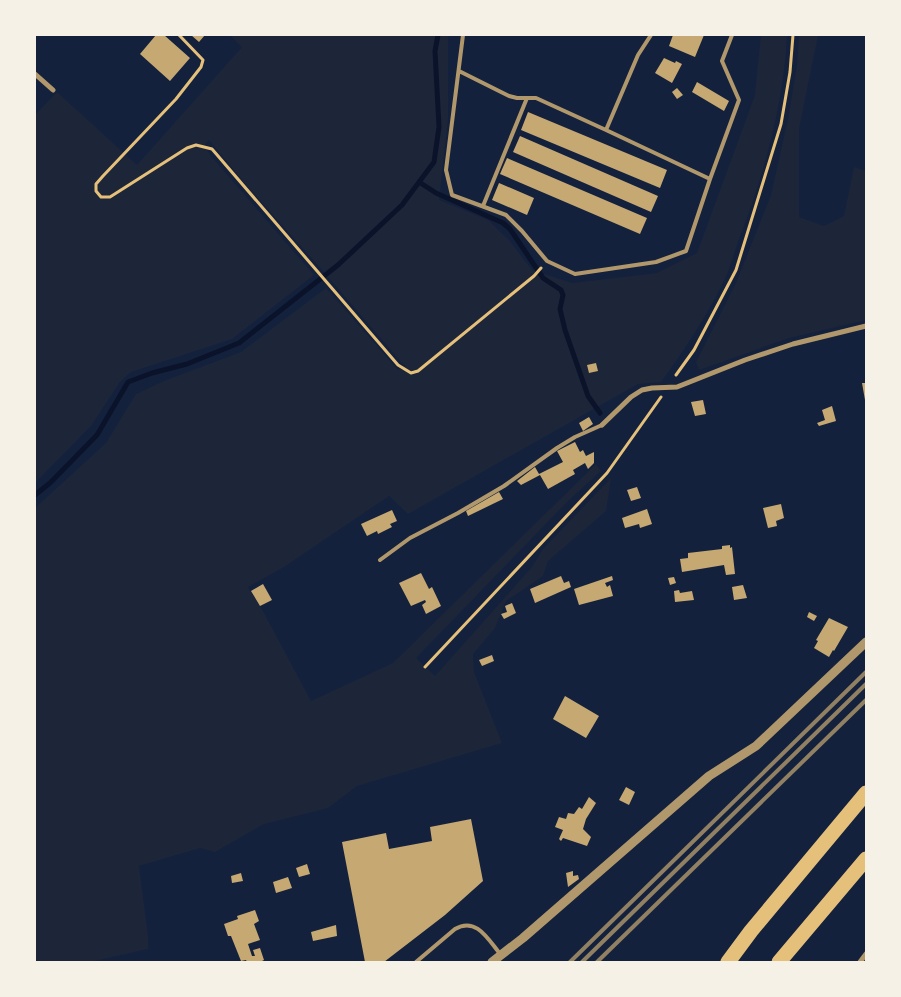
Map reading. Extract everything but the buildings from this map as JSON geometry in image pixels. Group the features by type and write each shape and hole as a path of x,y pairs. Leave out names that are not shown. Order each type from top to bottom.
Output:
{"highway":[{"path":"728,962 751,931 866,794"},
{"path":"779,962 866,859"}],"street":[{"path":"35,74 53,90"},
{"path":"602,425 631,397 642,390 677,387 744,360 793,344 866,326"},
{"path":"492,962 523,938 709,776 756,746 866,642"},
{"path":"860,962 866,954"}],"lane":[{"path":"463,35 460,71 446,170 452,194 506,215 547,261 575,274 656,262 686,251 739,100 722,61 732,35"},
{"path":"606,130 638,55 651,35"},
{"path":"460,71 509,96 536,98 710,179"},
{"path":"483,206 527,98"},
{"path":"380,560 410,538 504,486 563,444 602,425"},
{"path":"416,962 455,929 468,925 482,931 501,956"}],"path":[{"path":"179,35 200,55 203,60 201,67 176,99 96,184 96,191 101,197 110,197 187,148 196,145 212,149 398,365 411,373 418,371 534,276 542,267"},
{"path":"425,667 607,473 694,350 736,270 781,124 790,72 792,35"}],"shaded area":[{"path":"230,35 449,35 448,119 439,200 488,220 509,240 532,270 572,283 657,273 697,253 755,95 761,35 787,35 782,87 771,140 756,192 729,270 701,323 661,382 638,384 408,514 389,496 284,567 248,587 311,701 393,663 596,464 601,471 567,502 416,658 435,676 532,567 542,550 611,478 606,511 548,561 543,576 506,601 495,628 473,654 474,672 502,743 357,786 328,808 264,824 215,852 200,848 139,866 148,949 90,962 35,962 35,508 106,443 136,394 164,381 241,352 326,288 398,370 406,366 247,186 209,140 204,145 211,156 314,275 232,339 131,372 120,382 91,426 35,483 35,115 57,92 137,165 242,47"},
{"path":"799,35 818,35 799,129 799,217 824,226 844,216 854,167 866,171 866,320 789,338 699,370 696,362 736,283 771,195 788,119 797,65"}],"waterway":[{"path":"35,495 50,483 97,435 128,382 152,373 187,364 239,343 338,265 402,205 434,162 439,127 435,51 438,35"},
{"path":"419,182 436,193 503,223 510,229 543,278 561,290 563,295 560,309 565,330 588,396 600,413"}],"railway":[{"path":"570,962 866,672"},
{"path":"582,962 866,684"},
{"path":"597,962 866,700"}]}
